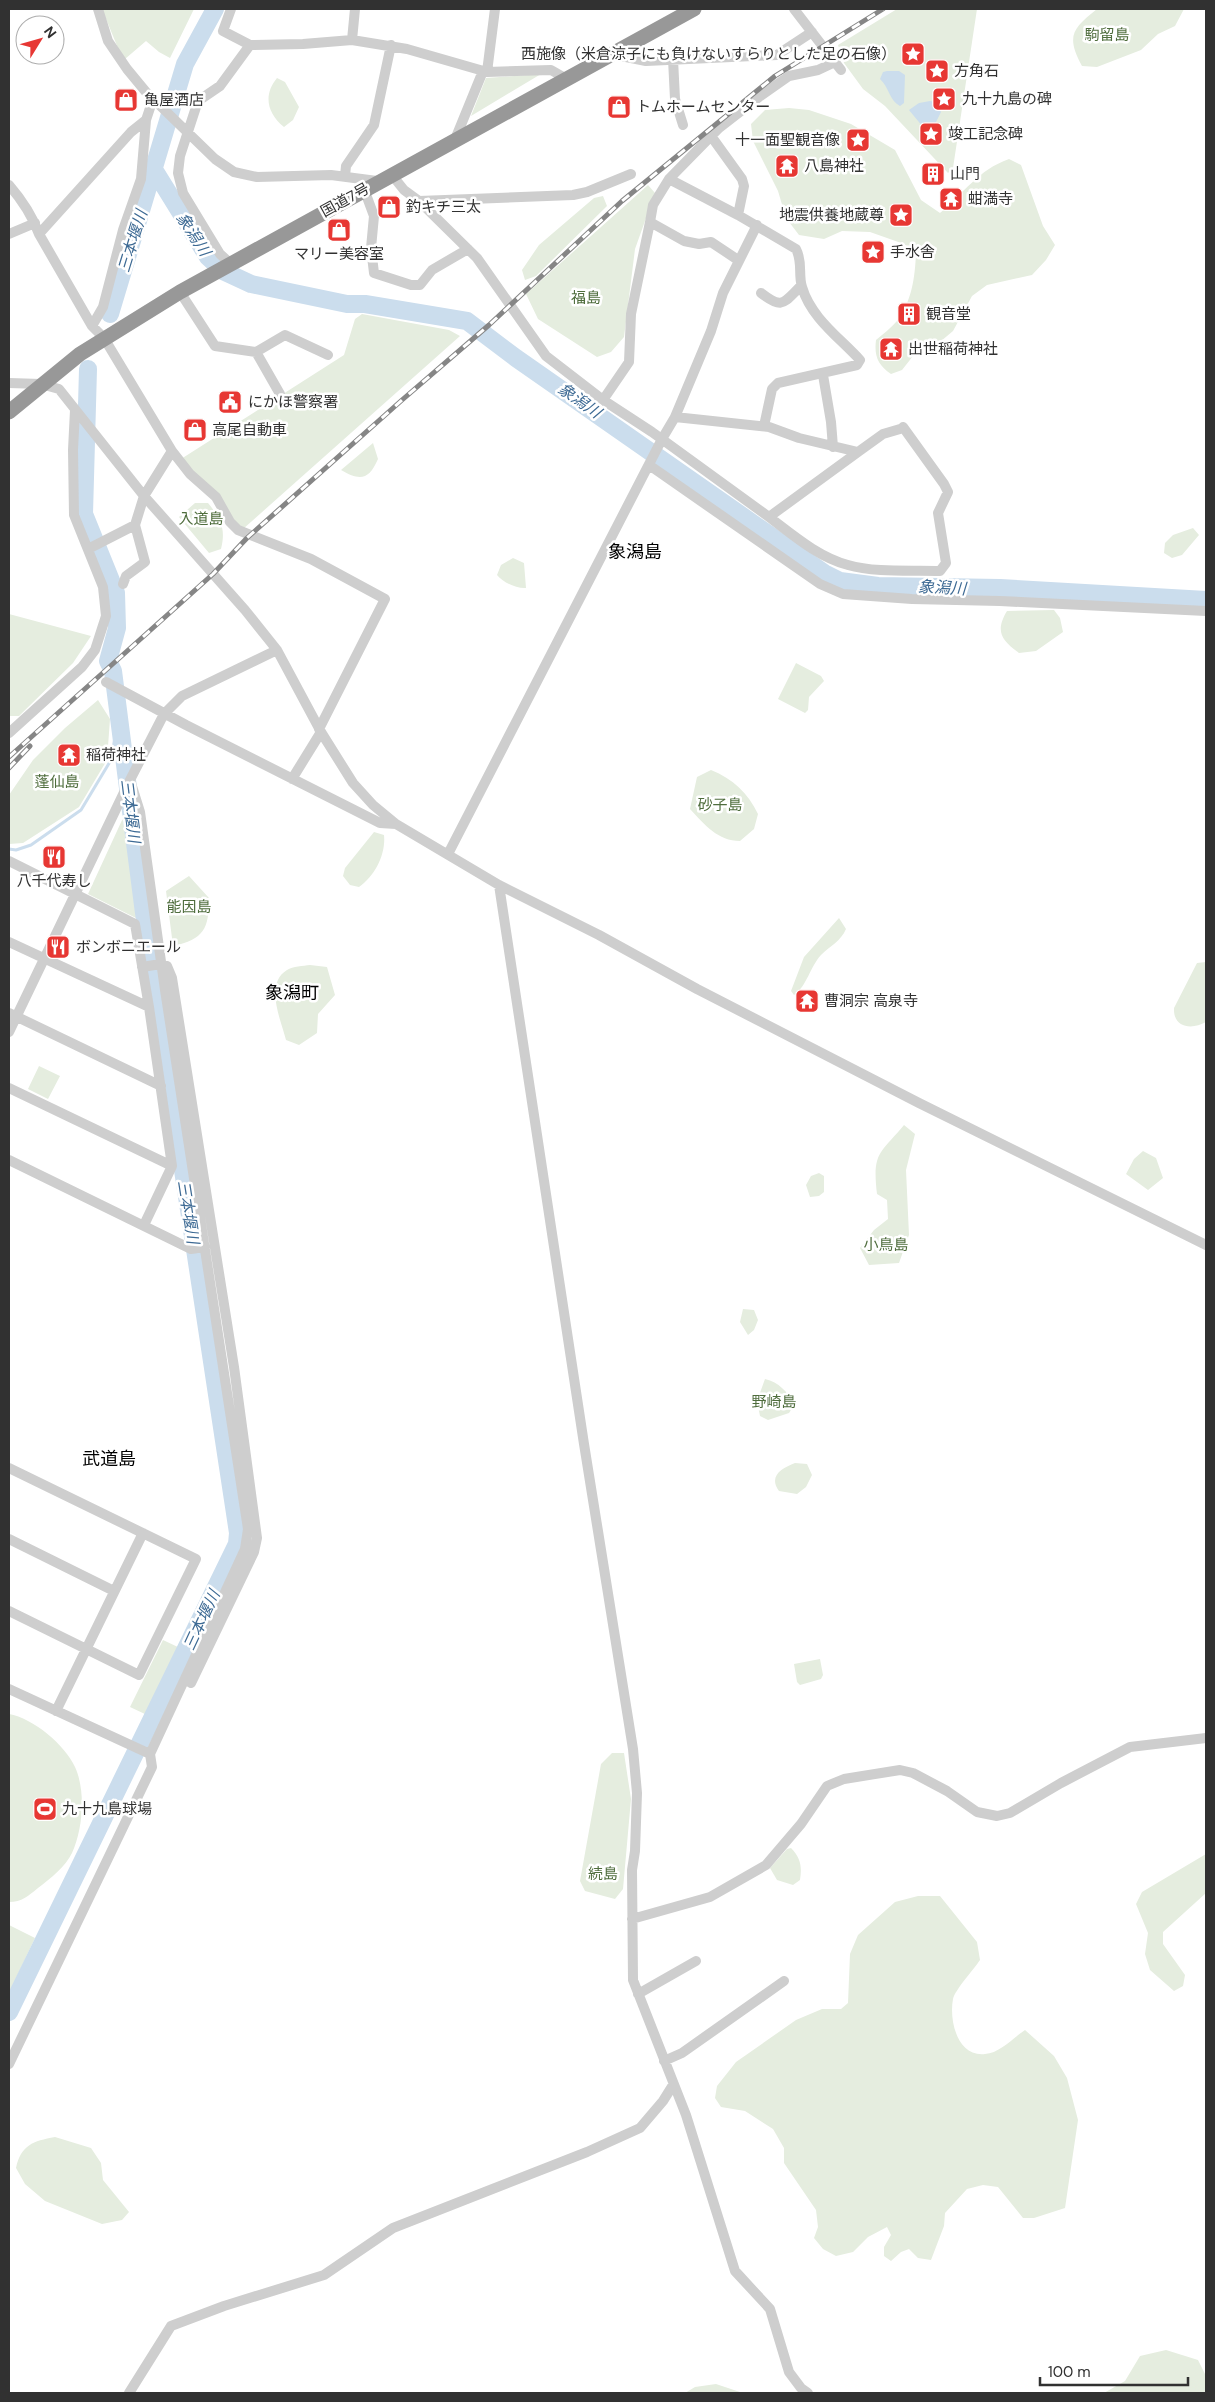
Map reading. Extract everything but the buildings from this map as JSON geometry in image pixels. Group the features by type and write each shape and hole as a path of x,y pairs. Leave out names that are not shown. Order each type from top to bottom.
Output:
{"highway":[{"name":"国道7号","path":"9,412 41,384 104,338 180,292 371,185 454,142 565,78 694,9"}],"street":[{"path":"98,9 112,49 155,101 187,129 215,159 234,172 256,177 345,176 371,185 374,216 371,248 374,273 411,285 420,285 432,270 468,249"},
{"path":"231,9 223,30 250,45 303,44 352,40 391,45 485,72 551,70 565,78"},
{"path":"352,40 356,9"},
{"path":"454,142 485,72 495,9"},
{"path":"603,400 629,362 632,314 653,205 669,179 711,136 759,97 789,76 838,66 794,9"},
{"path":"610,54 646,60 777,55 812,32"},
{"path":"230,264 220,254 183,193 178,174 180,156 187,129 198,101 220,86 250,45"},
{"path":"345,176 346,166 374,125 391,45"},
{"path":"673,60 675,98 683,125"},
{"path":"92,326 103,307 123,230 141,179 146,120 155,101"},
{"path":"38,234 131,132 146,120"},
{"path":"711,136 742,179 744,186 738,215"},
{"path":"420,201 573,195 587,192 631,174"},
{"path":"392,175 404,190 420,201 468,249 502,292 546,356 603,400 662,439 806,544 832,560 849,566 940,571 946,563 938,514 948,492 944,484 901,428 883,434 769,517"},
{"path":"669,179 738,215 796,249 801,258 801,286 809,304 837,338 860,360 857,366 823,375 778,383 772,389 764,426"},
{"path":"9,185 22,200 35,223 38,234 92,326 104,338 172,451 190,474 216,498 227,518 238,530 310,559 385,598 320,730 292,779"},
{"path":"650,222 684,241 700,244 711,242 738,260"},
{"path":"9,234 35,223"},
{"path":"448,854 662,439 676,417 687,393 723,293 756,226"},
{"path":"761,293 775,304 779,304 786,301 801,286"},
{"path":"180,292 215,346 256,352 285,335 328,354"},
{"path":"256,352 280,394"},
{"path":"823,375 831,422 832,447"},
{"path":"9,384 41,384 59,389 144,496 245,610 277,650 320,730 353,783 373,805 396,824 499,885 919,1103 1206,1244"},
{"path":"11,727 82,667 94,650 102,633 106,616 103,587 74,515 72,450 75,410"},
{"path":"676,417 764,426 832,447 858,452"},
{"path":"123,584 126,576 145,562 136,525 144,496 172,451"},
{"path":"649,465 820,584 844,594 912,599 1000,601 1206,611"},
{"path":"88,549 136,525"},
{"path":"9,1032 12,1015 44,959 130,780 164,714 182,696 277,650"},
{"path":"106,682 164,714 380,823 396,824"},
{"path":"9,2064 152,1767 152,1754 245,1549 248,1529 161,965 140,812 130,780"},
{"path":"9,861 135,924 172,1166 144,1226"},
{"path":"499,885 584,1444 633,1749 637,1793 635,1851 632,1870 633,1980 686,2115 735,2271 770,2309 789,2372 801,2388 808,2393"},
{"path":"9,942 149,1007"},
{"path":"142,966 167,966 172,978 234,1367 257,1538 254,1552 152,1754"},
{"path":"12,1015 161,1086"},
{"path":"9,1088 172,1166"},
{"path":"9,1160 192,1250 205,1247"},
{"path":"9,1468 196,1559 139,1675 9,1611"},
{"path":"56,1711 143,1533"},
{"path":"9,1539 114,1590"},
{"path":"9,1689 152,1754"},
{"path":"632,1919 710,1897 766,1865 801,1824 827,1786 844,1778 900,1770 914,1773 947,1791 978,1812 997,1816 1010,1813 1061,1783 1130,1747 1206,1738"},
{"path":"638,1994 696,1961"},
{"path":"664,2061 682,2053 784,1981"},
{"path":"129,2393 171,2326 208,2312 324,2275 392,2228 587,2152 640,2128 663,2101 673,2084"}],"green space":[{"path":"102,9 194,9 170,58 146,41 125,59 122,58"},
{"path":"897,9 977,9 953,168 948,173 885,106 863,89 844,63 838,45"},
{"name":"駒留島","path":"1097,9 1184,9 1175,26 1158,34 1141,50 1097,67 1082,66 1074,47 1074,34 1082,22"},
{"path":"541,74 471,116 486,78"},
{"path":"277,78 285,82 299,107 293,120 284,127 274,116 269,104 270,91"},
{"path":"789,108 809,110 851,124 895,150 921,200 940,213 989,169 1009,159 1021,165 1043,226 1055,245 1046,260 1032,275 987,285 972,296 953,331 934,347 917,351 902,370 891,374 878,360 876,340 897,321 906,305 914,280 916,253 904,244 870,232 842,231 824,239 799,235 786,218 778,191 753,141 751,124 765,110"},
{"name":"福島","path":"648,185 655,193 635,249 624,337 611,352 597,357 538,319 526,294"},
{"name":"福島","path":"603,196 607,206 536,276 525,280 522,270 539,245 594,198"},
{"path":"362,314 449,330 460,336 243,529 231,519 181,459 344,355 355,319"},
{"path":"373,443 378,459 367,475 359,477 341,470"},
{"name":"入道島","path":"195,503 208,503 216,514 223,530 221,549 209,553 179,517"},
{"path":"1193,528 1199,535 1182,555 1172,558 1164,553 1165,543 1173,535"},
{"path":"513,558 524,563 526,588 510,584 497,575 501,565"},
{"path":"1054,610 1060,618 1063,632 1036,651 1019,653 1004,639 1001,624 1007,611"},
{"path":"9,614 91,636 73,663 19,716 9,716"},
{"path":"796,663 821,676 824,681 809,697 808,710 805,713 778,699"},
{"name":"蓬仙島","path":"98,700 110,719 107,760 79,807 23,843 9,844 9,795 33,760 65,728"},
{"name":"砂子島","path":"711,770 733,782 745,793 758,814 754,829 740,841 718,835 690,809 697,777"},
{"path":"123,818 138,919 88,894"},
{"path":"374,832 384,835 383,850 378,864 370,877 359,887 350,885 343,876 345,868"},
{"name":"能因島","path":"189,876 209,898 208,918 203,931 198,936 173,946 166,891"},
{"path":"839,918 846,929 844,933 821,955 802,987 794,995 791,991 804,957"},
{"path":"1206,962 1206,1022 1195,1026 1184,1025 1177,1020 1174,1008 1197,963"},
{"path":"310,965 327,967 335,995 318,1014 317,1033 299,1045 286,1040 276,1003 276,984 280,976 287,970"},
{"path":"39,1066 60,1076 48,1099 28,1089"},
{"name":"小鳥島","path":"904,1125 915,1134 906,1170 909,1235 899,1263 869,1265 860,1248 874,1230 888,1219 887,1200 877,1194 877,1161 884,1149"},
{"path":"1143,1151 1156,1158 1163,1178 1148,1190 1126,1174 1134,1159"},
{"path":"819,1173 824,1176 824,1192 819,1196 810,1197 806,1185 811,1176"},
{"path":"743,1309 754,1310 758,1320 754,1330 748,1335 740,1322"},
{"name":"野崎島","path":"765,1379 779,1385 795,1404 789,1413 768,1420 760,1416 757,1401"},
{"path":"795,1463 807,1464 812,1475 806,1487 797,1494 779,1491 775,1481 778,1473 785,1467"},
{"path":"163,1640 180,1648 147,1715 130,1707"},
{"path":"820,1659 823,1675 821,1679 800,1685 797,1682 794,1664"},
{"name":"九十九島球場","path":"9,1714 38,1727 64,1750 75,1767 81,1787 82,1810 76,1843 66,1863 48,1881 28,1896 18,1901 9,1902"},
{"name":"続島","path":"612,1753 624,1753 631,1799 623,1889 615,1899 585,1891 580,1881 601,1764"},
{"path":"791,1848 797,1855 801,1867 800,1880 793,1885 777,1880 770,1868 787,1849"},
{"path":"1206,1854 1206,1893 1163,1932 1163,1944 1185,1975 1183,1986 1174,1991 1150,1970 1145,1954 1148,1933 1136,1904 1142,1892"},
{"path":"918,1896 940,1896 977,1942 980,1960 953,1999 952,2017 957,2036 962,2043 968,2050 975,2053 991,2053 1025,2030 1054,2056 1067,2078 1078,2120 1065,2208 1034,2218 1023,2218 998,2187 983,2185 967,2189 945,2213 944,2226 931,2260 918,2258 909,2249 901,2252 891,2261 884,2256 884,2247 891,2235 887,2227 868,2237 853,2252 836,2256 823,2249 814,2238 818,2227 816,2210 784,2163 784,2148 773,2129 745,2111 721,2107 715,2098 717,2086 736,2062 796,2020 822,2009 841,2009 848,2003 850,1954 858,1935 895,1902"},
{"path":"9,1925 35,1938 9,1993"},
{"path":"55,2137 91,2148 101,2163 103,2180 129,2212 122,2220 102,2224 45,2201 25,2184 16,2168 21,2154 29,2145 40,2140"},
{"path":"1166,2350 1198,2360 1206,2376 1205,2393 1104,2393 1125,2381 1140,2356"},
{"path":"716,2384 743,2393 685,2393 695,2387"}],"water":[{"path":"899,71 905,75 904,103 900,106 880,79 883,72"},
{"path":"936,102 941,112 935,124 928,129 923,127 909,110 919,103"}],"waterway":[{"name":"象潟川","path":"110,314 185,64 215,9"},
{"name":"象潟川","path":"153,168 208,257 223,271 251,284 347,304 365,304 467,321 516,358 824,573 840,581 878,586 1000,588 1206,600"},
{"name":"三本堰川","path":"9,2012 237,1544 238,1533 144,913 113,671 108,661 117,628 116,593 84,514 88,369"},
{"path":"9,849 16,850 31,845 81,810 111,760 118,720"}],"railway":[{"path":"9,757 213,574 247,538 489,325 622,201 775,76 883,9"},
{"path":"9,768 30,746"}],"place":[{"name":"西施像（米倉涼子にも負けないすらりとした足の石像）","path":"913,54"},
{"name":"方角石","path":"937,71"},
{"name":"九十九島の碑","path":"944,99"},
{"name":"亀屋酒店","path":"126,100"},
{"name":"トムホームセンター","path":"619,107"},
{"name":"竣工記念碑","path":"931,134"},
{"name":"十一面聖観音像","path":"858,140"},
{"name":"八島神社","path":"787,166"},
{"name":"山門","path":"933,174"},
{"name":"蚶満寺","path":"951,199"},
{"name":"釣キチ三太","path":"389,207"},
{"name":"地震供養地蔵尊","path":"901,215"},
{"name":"マリー美容室","path":"339,230"},
{"name":"手水舎","path":"873,252"},
{"name":"観音堂","path":"909,314"},
{"name":"出世稲荷神社","path":"891,349"},
{"name":"にかほ警察署","path":"230,402"},
{"name":"高尾自動車","path":"195,430"},
{"name":"稲荷神社","path":"69,755"},
{"name":"八千代寿し","path":"54,857"},
{"name":"ボンボニエール","path":"58,947"},
{"name":"曹洞宗 高泉寺","path":"807,1001"},
{"name":"九十九島球場","path":"45,1809"}],"district":[{"name":"象潟島","path":"635,552"},
{"name":"象潟町","path":"292,993"},
{"name":"武道島","path":"109,1459"}]}
